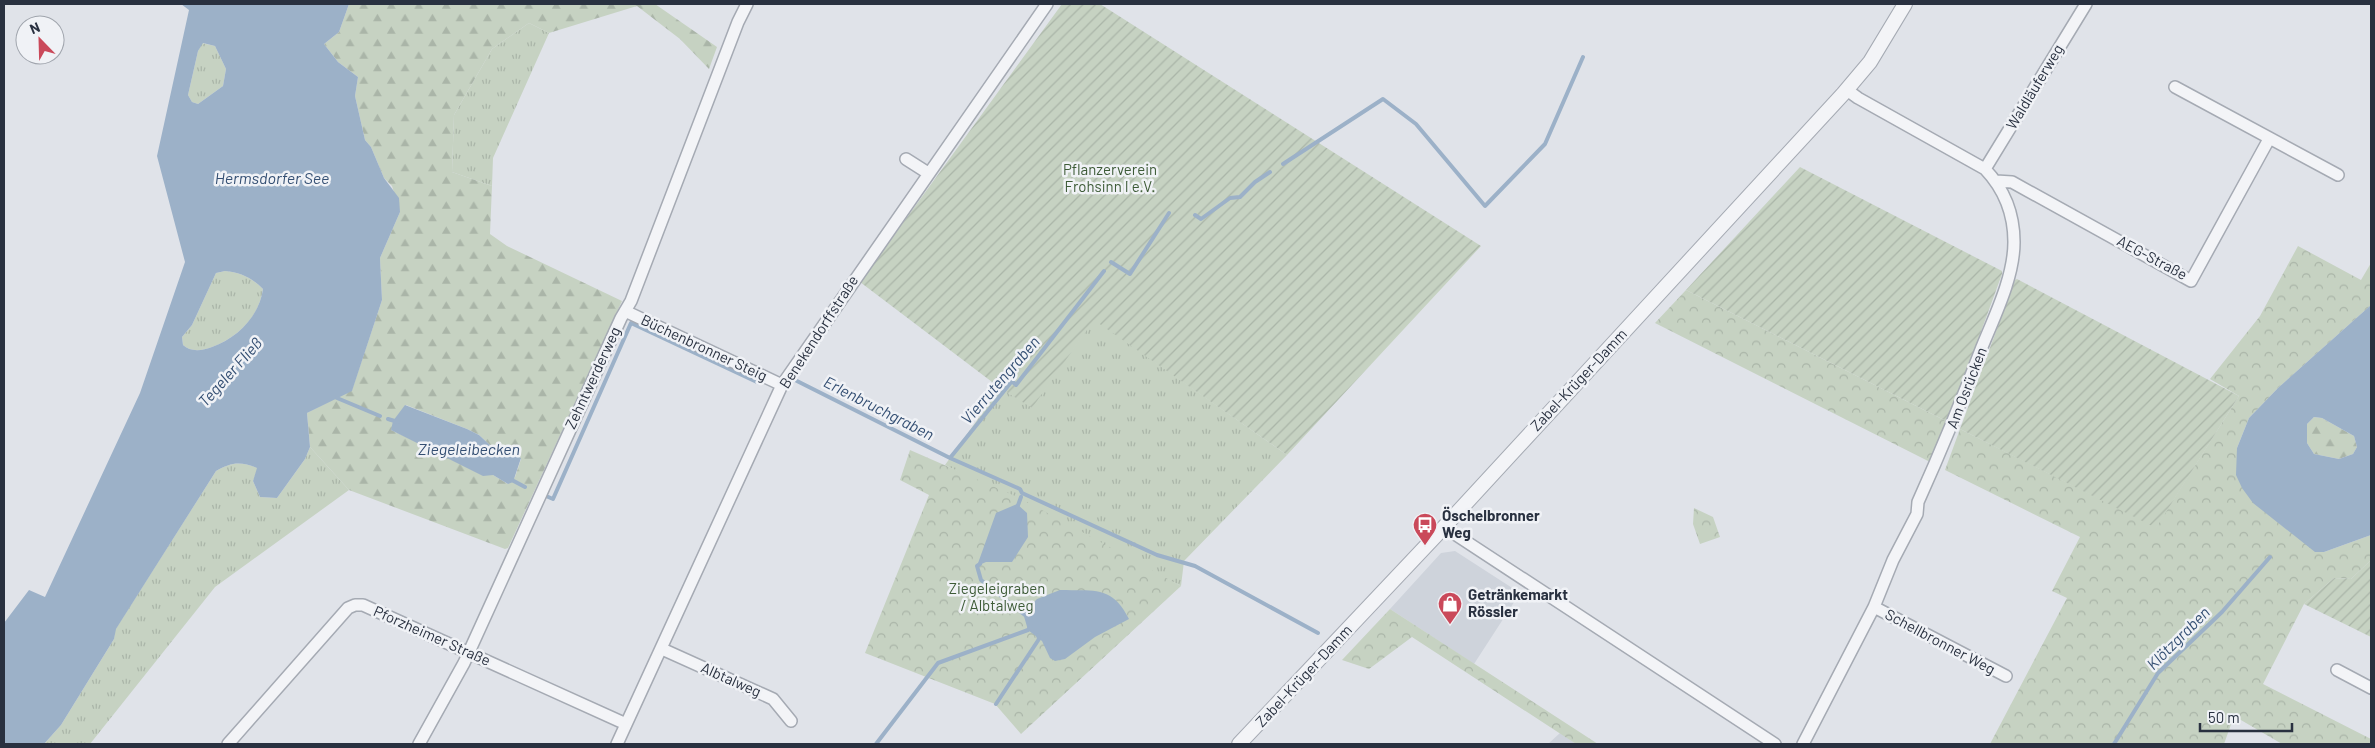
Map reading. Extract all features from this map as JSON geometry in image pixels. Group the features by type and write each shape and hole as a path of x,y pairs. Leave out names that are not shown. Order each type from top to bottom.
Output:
{"street":[{"name":"Zehntwerderweg","path":"419,744 469,652 625,311 658,231 738,22 747,4"},
{"name":"Benekendorffstraße","path":"617,744 782,385 1046,4"},
{"name":"Zabel-Krüger-Damm","path":"1239,744 1444,527 1847,90 1870,62 1905,4"},
{"name":"Waldläuferweg","path":"1985,170 2086,4"},
{"path":"2175,87 2338,175"},
{"name":"Am Osrücken","path":"1803,744 1874,607 1894,560 1917,514 1918,502 1953,424 2012,263 2014,242 2008,204 1996,181 1985,170 1847,90"},
{"name":"AEG-Straße","path":"1996,181 2012,182 2191,281 2269,138"},
{"path":"906,159 928,173"},
{"name":"Büchenbronner Steig","path":"625,311 782,385"},
{"path":"1444,527 1775,744"},
{"name":"Pforzheimer Straße","path":"228,744 348,608 355,605 363,605 626,724"},
{"name":"Schellbronner Weg","path":"1874,607 2006,676"},
{"name":"Albtalweg","path":"662,649 773,698 792,721"},
{"path":"2336,670 2371,688"}],"shaded area":[{"path":"1455,551 1520,593 1474,664 1390,609 1441,553"},
{"path":"1560,733 1576,744 1548,744"}],"green space":[{"path":"349,4 655,4 717,47 709,69 680,39 637,6 549,33 529,23 492,49 454,115 452,172 492,186 490,234 507,246 622,301 508,548 505,549 349,490 310,447 307,413 352,390 382,300 380,258 400,212 392,186 384,178 371,147 365,140 355,96 358,77 338,62 324,44 339,32","holes":["406,405 479,435 492,447 521,459 515,477 508,484 493,475 391,430"]},
{"name":"Pflanzerverein Frohsinn I e.V.","path":"1062,4 1100,4 1481,246 1287,455 1094,320 1032,408 1000,388 860,282"},
{"path":"529,23 549,33 493,158 492,186 452,172 454,115 492,49"},
{"path":"202,43 215,46 226,69 223,86 198,104 192,102 188,95 198,51"},
{"path":"1800,167 2002,271 1948,422 1686,290"},
{"path":"2298,246 2361,280 2371,263 2371,305 2278,388 2249,418 2237,448 2280,524 2308,545 2324,552 2371,535 2371,560 2351,579 2334,578 2304,604 2263,684 2371,739 2371,744 2282,744 2234,716 2224,744 1990,744 2067,598 2052,591 2080,537 1945,470 1960,429 2156,527 2239,396 2210,379 2260,316"},
{"path":"225,271 246,276 263,289 257,308 239,332 221,343 200,350 186,347 183,345 182,337 192,325 216,273"},
{"path":"2017,279 2239,396 2156,528 1960,429 2015,280"},
{"path":"1686,290 1948,422 1932,463 1655,323"},
{"path":"1094,319 1287,455 1184,561 1181,586 945,465 1000,388 1032,407"},
{"path":"2314,417 2322,418 2354,436 2357,447 2353,454 2339,459 2314,454 2307,443 2307,424"},
{"path":"310,447 349,490 215,587 90,744 44,744 61,725 114,639 115,630 216,471 236,464 246,464 258,468 253,481 260,497 277,498 305,459"},
{"name":"Ziegeleigraben / Albtalweg","path":"910,450 1020,498 1181,586 1021,734 995,704 865,653 929,495 900,480"},
{"path":"1694,508 1713,517 1720,537 1700,544 1693,524"},
{"path":"2371,560 2371,637 2304,604 2334,578 2351,579"},
{"path":"1390,609 1598,744 1576,744 1412,637 1369,669 1342,660"}],"water":[{"name":"Hermsdorfer See","path":"181,4 349,4 339,32 324,44 338,62 358,77 355,96 365,140 371,147 384,178 399,198 400,212 380,258 382,300 352,391 307,413 310,447 305,459 277,498 260,497 253,481 257,468 246,464 236,464 216,471 116,629 114,639 61,725 44,744 4,744 4,623 29,590 45,597 140,393 185,262 157,156 189,10","holes":["203,43 215,46 226,69 223,86 198,104 192,102 188,95 198,51","225,271 246,276 263,289 257,309 238,332 221,343 200,350 186,347 183,345 182,337 192,325 216,273"]},
{"path":"2371,305 2371,535 2324,552 2315,552 2253,503 2242,488 2236,475 2237,448 2249,418 2278,388","holes":["2314,417 2322,418 2354,436 2357,447 2353,454 2339,459 2314,454 2307,443 2307,424"]},
{"name":"Ziegeleibecken","path":"405,405 467,429 479,435 492,447 521,458 513,482 508,484 493,475 483,476 391,430 393,421"},
{"path":"1017,504 1027,513 1028,537 1012,562 986,562 977,566 996,513"},
{"path":"1060,590 1092,591 1109,595 1123,608 1129,619 1095,637 1065,659 1055,661 1050,658 1042,641 1028,630 1023,613 1037,599"}],"waterway":[{"name":"Vierrutengraben","path":"1283,164 1383,99 1416,124 1485,206 1545,144 1583,57"},
{"name":"Vierrutengraben","path":"1195,215 1201,219 1230,198 1240,197 1255,182 1270,172"},
{"name":"Vierrutengraben","path":"1111,262 1130,274 1169,213"},
{"name":"Vierrutengraben","path":"950,458 1012,381 1016,385 1104,271"},
{"path":"546,496 553,499 631,323 759,383"},
{"name":"Erlenbruchgraben","path":"797,381 950,458 1020,489 1022,493 1157,555 1195,566 1318,633"},
{"path":"337,398 380,416"},
{"path":"388,419 398,422"},
{"path":"510,479 525,487"},
{"path":"1017,508 1021,497"},
{"name":"Klötzgraben","path":"2114,744 2158,673 2222,612 2270,557"},
{"path":"980,564 977,566 981,580 1025,615"},
{"path":"876,744 938,663 1028,630 1031,626"},
{"path":"996,704 1039,639 1038,635"}],"place":[{"name":"Öschelbronner Weg","path":"1425,546"},
{"name":"Getränkemarkt Rössler","path":"1450,625"}],"water label":[{"name":"Tegeler Fließ","path":"230,372"}]}
